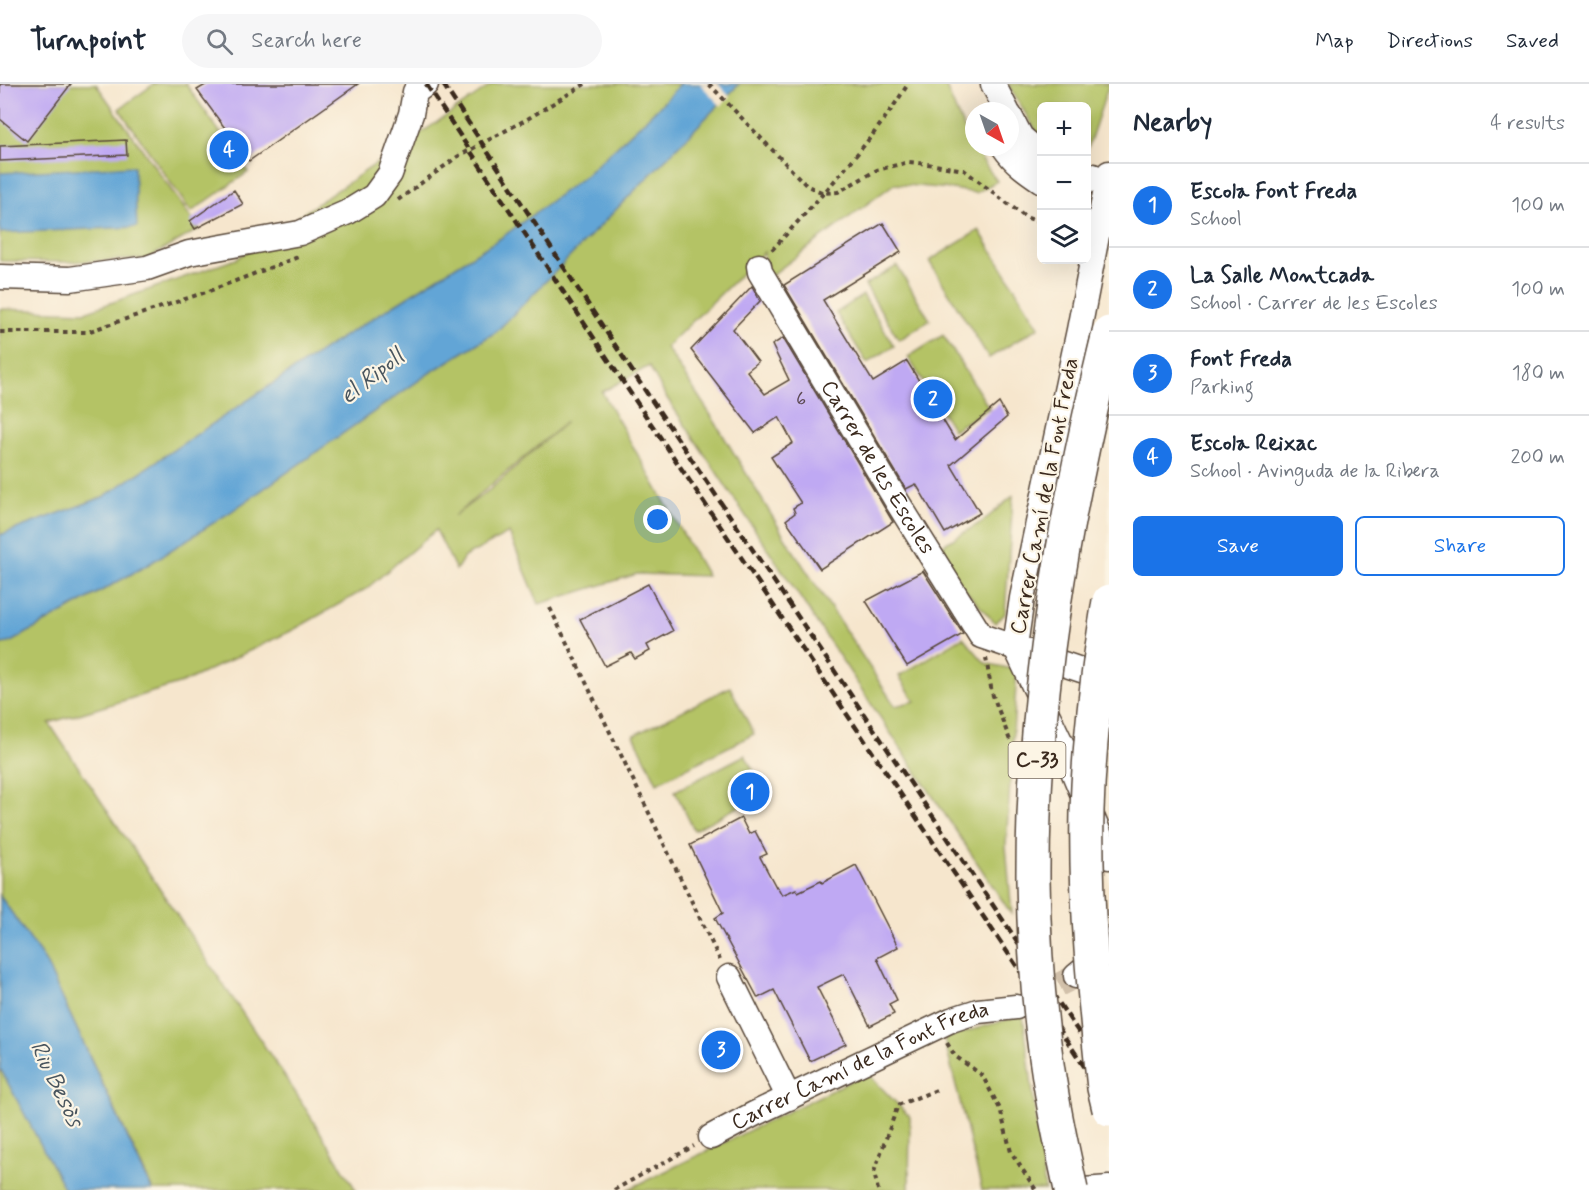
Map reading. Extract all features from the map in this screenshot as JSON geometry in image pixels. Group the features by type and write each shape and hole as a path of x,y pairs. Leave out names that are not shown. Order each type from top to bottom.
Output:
{"highway":[{"name":"C-33","path":"1071,1190 1053,1101 1043,1027 1036,954 1034,807 1039,714 1060,556 1109,333"},
{"name":"C-33","path":"1109,601 1094,716 1087,820 1090,949 1099,1042 1109,1109"}],"street":[{"path":"977,84 985,102"},
{"path":"993,84 1002,102"},
{"path":"0,277 70,279 147,268 189,253 300,233 348,212 374,196 390,174 421,88"},
{"path":"1019,133 1037,172"},
{"path":"1010,156 1037,173"},
{"name":"Carrer Camí de la Font Freda","path":"1099,178 1099,207 1077,341 1022,598 1015,646 1062,745 1109,857"},
{"name":"Carrer Camí de la Font Freda","path":"1073,264 1084,296"},
{"name":"Carrer de les Escoles","path":"759,266 760,272 898,503 981,636 1087,672 1109,675"},
{"path":"1076,976 1104,952 1109,941"},
{"path":"729,977 789,1098"},
{"name":"Carrer Camí de la Font Freda","path":"711,1137 937,1027 978,1011 1016,1007"},
{"path":"1084,1190 1109,1188"}],"path":[{"path":"709,84 807,186 824,193 838,192 877,170 909,162 935,165 964,170 1025,217 1037,222"},
{"path":"759,266 852,162 897,103 908,84"},
{"path":"550,608 729,977"},
{"path":"937,1027 956,1056 982,1075 1000,1109 1011,1152 1036,1190"},
{"path":"878,1190 874,1172 898,1105 939,1089"},
{"path":"614,1190 711,1137"}],"green space":[{"path":"0,84 96,84 199,229 147,259 65,262 0,261"},
{"path":"154,84 186,84 248,172 191,212 119,109"},
{"path":"493,84 680,84 661,105 586,175 501,238 338,340 103,497 0,535 0,309 85,312 236,259"},
{"path":"739,84 945,84 965,131 965,156 979,156 997,181 976,193 894,184 765,280 764,252 666,347 712,417 789,544 895,706 915,701 899,676 963,637 985,663 1017,670 1006,846 1012,915 665,395 649,366 602,392 707,576 637,574 539,604 509,533 464,557 456,570 436,530 366,589 293,630 182,683 49,723 299,1098 356,1190 153,1190 45,961 0,896 0,644 9,643 149,564 229,513 431,372 496,332","holes":["566,422 492,488 454,516"]},
{"path":"1008,84 1109,84 1091,139 1091,102 1037,102 1037,133"},
{"path":"979,230 1039,327 989,358 929,261"},
{"path":"897,266 930,320 899,340 865,285"},
{"path":"863,295 894,346 867,363 836,313"},
{"path":"943,335 989,408 953,430 908,357"},
{"path":"1013,496 1005,614 995,623 931,552 982,522"},
{"path":"730,687 754,734 657,783 634,735"},
{"path":"745,755 765,793 694,830 675,791"},
{"path":"1023,1015 1045,1190 982,1190 944,1038"},
{"path":"0,1068 65,1190 0,1190"},
{"path":"867,1073 910,1117 909,1190 627,1190"}],"water":[{"name":"el Ripoll","path":"680,84 739,84 496,332 431,372 229,513 149,564 9,643 0,644 0,535 103,497 338,340 501,238 586,175 661,105"},
{"path":"134,166 137,227 0,233 0,173"},
{"name":"Riu Besòs","path":"0,896 45,961 152,1190 65,1190 0,1068"}],"pier":[{"path":"700,84 718,84 730,97 721,106"}],"building":[{"path":"0,84 71,84 27,141 0,119"},
{"path":"207,84 358,84 249,161 197,90"},
{"path":"126,140 127,155 0,161 0,146"},
{"path":"234,190 243,204 195,229 190,221"},
{"path":"883,223 901,252 823,300 873,382 907,361 955,440 999,403 1007,417 951,465 980,513 945,533 916,484 906,489 784,285"},
{"path":"752,286 760,301 733,329 758,362 747,371 765,394 789,380 772,345 783,338 893,522 820,569 786,520 795,513 793,508 801,503 771,457 793,443 779,417 755,433 691,350"},
{"path":"923,571 963,634 907,666 866,601"},
{"path":"648,584 673,631 647,645 650,651 635,659 631,653 605,666 580,619"},
{"path":"741,818 749,834 755,831 767,854 760,857 782,895 796,889 798,892 821,881 822,883 856,865 898,947 877,958 897,1000 889,1004 894,1014 870,1026 844,974 817,987 846,1044 810,1061 774,990 758,998 715,918 723,913 690,845"}],"tunnel":[{"path":"1027,1001 1076,976"}],"railway":[{"path":"426,84 629,391 1109,1103"},
{"path":"443,84 640,383 1109,1077"}],"place":[{"name":"Escola Reixac","path":"229,150"},
{"name":"La Salle Montcada","path":"933,399"},
{"name":"Escola Font Freda","path":"750,792"},
{"name":"Font Freda","path":"721,1050"}]}
